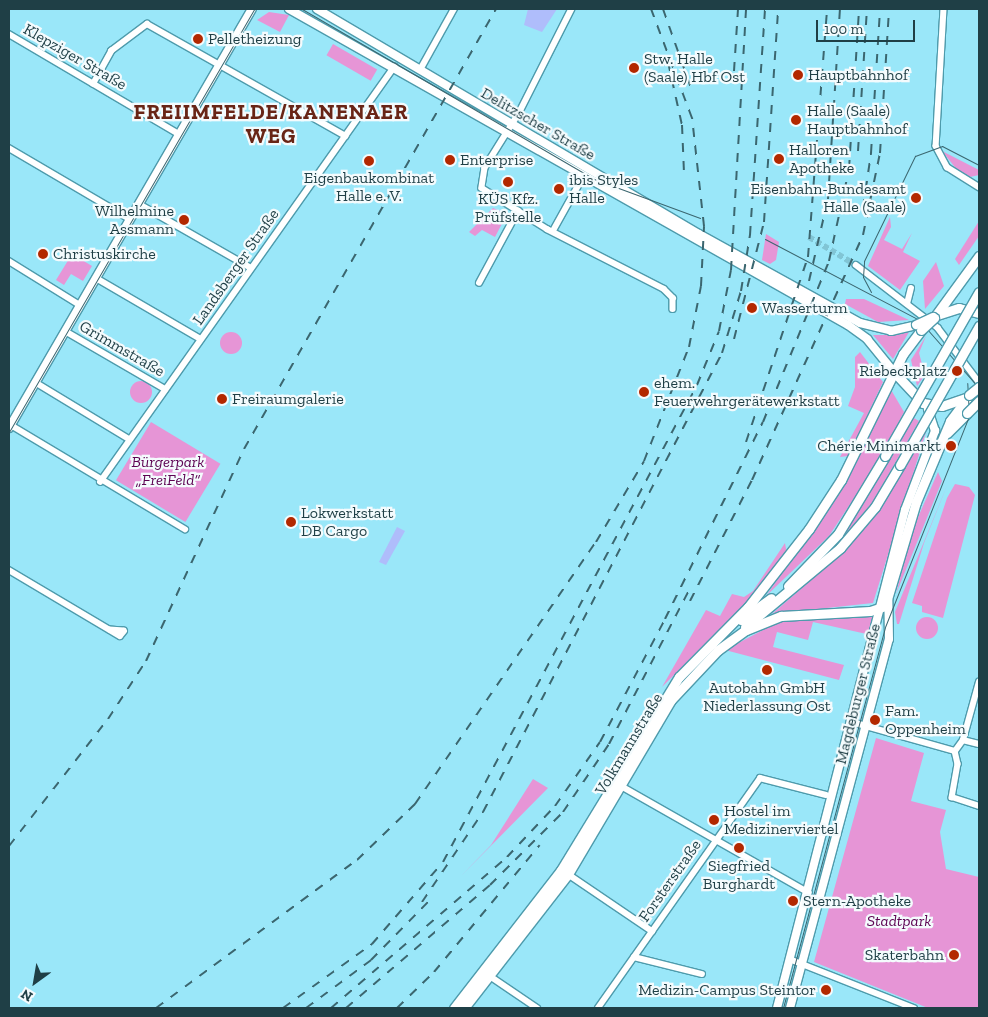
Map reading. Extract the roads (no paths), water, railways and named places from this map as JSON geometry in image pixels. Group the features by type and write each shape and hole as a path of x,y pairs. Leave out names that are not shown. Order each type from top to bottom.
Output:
{"main road":[{"path":"934,317 979,256"},
{"path":"725,632 792,583 827,549 885,456 979,292"},
{"path":"725,632 809,530 841,480 893,371 918,327 934,317 958,308 979,313"},
{"path":"733,637 840,548 874,507 979,326"},
{"path":"893,371 923,403 942,406 979,392"},
{"path":"969,396 979,387"},
{"name":"Magdeburger Straße","path":"888,600 916,502 942,439 969,396"},
{"path":"942,439 979,401"},
{"path":"880,610 888,600"},
{"name":"Volkmannstraße","path":"464,1008 568,874 672,700 733,637 797,613 880,610"},
{"name":"Volkmannstraße","path":"454,1008 561,870 664,696 725,632"}],"street":[{"path":"185,530 9,426 252,9"},
{"name":"Delitzscher Straße","path":"289,9 853,328 893,371"},
{"name":"Delitzscher Straße","path":"317,9 512,125 860,323 891,331 918,327"},
{"path":"420,70 454,9"},
{"path":"572,9 512,125 481,180 491,195 664,289 673,298 673,309"},
{"path":"944,9 936,146 946,167 979,187"},
{"path":"93,84 116,46 147,24 346,136"},
{"name":"Klepziger Straße","path":"9,34 179,134"},
{"name":"Landsberger Straße","path":"101,481 394,67"},
{"path":"9,148 130,219"},
{"path":"554,229 583,177"},
{"path":"139,204 251,268"},
{"path":"479,283 518,211"},
{"path":"9,261 80,305"},
{"path":"856,265 938,328 979,382"},
{"path":"96,278 201,339"},
{"path":"908,304 911,288"},
{"name":"Grimmstraße","path":"65,331 165,389"},
{"path":"35,382 130,439"},
{"name":"Magdeburger Straße","path":"777,1008 792,960 905,510 935,431 923,403"},
{"path":"9,570 110,630"},
{"name":"Magdeburger Straße","path":"790,1008 892,628 888,600"},
{"path":"979,682 963,740 955,751 958,764 952,797 979,806"},
{"path":"852,722 955,751"},
{"path":"963,740 979,744"},
{"name":"Forsterstraße","path":"598,1008 760,778 826,795"},
{"path":"621,786 714,842 809,893"},
{"path":"568,874 652,931"},
{"path":"634,957 702,974"},
{"path":"792,960 914,1008"},
{"path":"490,976 537,1008"}],"water":[{"path":"528,9 557,9 542,32 524,25"},
{"path":"397,527 405,531 386,565 379,562"}],"tunnel":[{"path":"809,237 856,265"}],"tram line":[{"path":"9,432 254,9"},
{"path":"302,9 594,179 700,218"},
{"path":"871,292 863,277 864,261 915,156 942,146 979,165"},
{"path":"765,239 919,320 979,388"},
{"path":"783,1008 885,627 969,416 967,383"}],"railway":[{"path":"9,846 108,719 146,661 244,449 496,9"},
{"path":"156,1008 357,860 415,804 596,542 644,461 689,347 701,286 704,226 692,118 651,9"},
{"path":"663,9 692,91"},
{"path":"734,71 738,9"},
{"path":"283,1008 372,944 443,862 697,385 719,331 731,270 746,9"},
{"path":"422,902 483,812 722,353 741,291 750,235 765,9"},
{"path":"734,339 764,222 778,9"},
{"path":"746,442 808,257 827,9"},
{"path":"809,281 828,199 840,9"},
{"path":"331,1008 507,857 555,806 600,742 665,619 763,422 829,261 849,169 859,9"},
{"path":"858,151 867,9"},
{"path":"863,208 871,153 880,9"},
{"path":"690,601 752,480 863,235 880,153 889,9"},
{"path":"668,62 682,125 684,173"},
{"path":"346,1008 490,885 563,812 609,744 689,590"},
{"path":"397,1008 434,972 540,845"},
{"path":"306,1008 371,960 431,899"}],"place":[{"name":"Pelletheizung","path":"198,39"},
{"name":"Stw. Halle (Saale) Hbf Ost","path":"634,68"},
{"name":"Hauptbahnhof","path":"798,75"},
{"name":"Halle (Saale) Hauptbahnhof","path":"796,120"},
{"name":"Halloren Apotheke","path":"779,159"},
{"name":"Enterprise","path":"450,160"},
{"name":"Eigenbaukombinat Halle e. V.","path":"369,161"},
{"name":"KÜS Kfz. Prüfstelle","path":"508,182"},
{"name":"ibis Styles Halle","path":"559,189"},
{"name":"Eisenbahn-Bundesamt Halle (Saale)","path":"916,198"},
{"name":"Wilhelmine Assmann","path":"184,220"},
{"name":"Christuskirche","path":"43,254"},
{"name":"Wasserturm","path":"752,308"},
{"name":"Riebeckplatz","path":"957,371"},
{"name":"ehem. Feuerwehrgerätewerkstatt","path":"644,392"},
{"name":"Freiraumgalerie","path":"222,399"},
{"name":"Chérie Minimarkt","path":"951,446"},
{"name":"Lokwerkstatt DB Cargo","path":"291,522"},
{"name":"Autobahn GmbH Niederlassung Ost","path":"767,670"},
{"name":"Fam. Oppenheim","path":"875,720"},
{"name":"Hostel im Medizinerviertel","path":"714,820"},
{"name":"Siegfried Burghardt","path":"739,848"},
{"name":"Stern-Apotheke","path":"793,901"},
{"name":"Skaterbahn","path":"954,955"},
{"name":"Medizin-Campus Steintor","path":"826,990"}],"district":[{"name":"FREIIMFELDE/KANENAER WEG","path":"271,124"}],"park label":[{"name":"Bürgerpark „FreiFeld“","path":"168,471"},
{"name":"Stadtpark","path":"899,921"}]}
